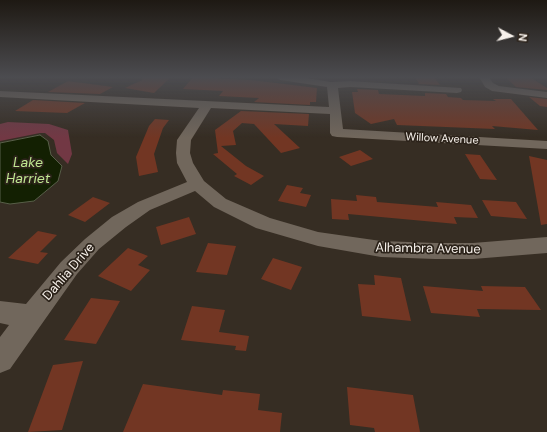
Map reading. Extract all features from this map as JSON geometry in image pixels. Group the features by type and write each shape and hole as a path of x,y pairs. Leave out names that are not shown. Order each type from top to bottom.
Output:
{"street":[{"path":"59,97 336,111 335,97"},
{"name":"Alhambra Avenue","path":"207,105 184,140 183,153 185,163 197,184 220,202 263,223 318,239 348,245 382,249 473,251 547,245"},
{"name":"Willow Avenue","path":"336,111 337,133 547,144"},
{"name":"Dahlia Drive","path":"0,359 69,268 92,244 119,222 144,206 197,184"},
{"path":"0,312 32,316"}],"shaded area":[{"path":"8,122 49,124 68,130 72,154 68,164 57,153 54,140 45,133 0,141 0,124"}],"water":[{"name":"Lake Harriet","path":"40,135 48,141 51,155 62,166 58,181 34,201 10,204 0,202 0,143"}],"building":[{"path":"242,97 316,97 316,102 310,102 310,105 254,102 259,98"},
{"path":"353,97 450,97 461,98 463,100 496,101 493,99 511,99 538,130 492,126 495,129 397,125 394,119 371,124 355,113"},
{"path":"529,97 547,99 547,107 540,106"},
{"path":"33,100 85,103 67,113 15,111"},
{"path":"241,111 309,114 308,126 274,124 300,148 281,153 254,124 242,123 233,131 236,145 221,146 246,166 264,176 251,185 234,176 237,174 213,154 218,153 215,130"},
{"path":"155,119 169,120 163,128 154,154 158,172 139,176 136,157 149,126"},
{"path":"360,150 373,159 351,166 339,157"},
{"path":"465,154 480,155 497,180 480,179"},
{"path":"529,156 547,160 547,224 541,225"},
{"path":"287,185 303,188 300,193 311,195 306,207 278,201"},
{"path":"356,195 376,197 377,202 438,207 436,202 471,205 478,218 454,217 457,224 348,214 349,220 332,219 331,199 357,201"},
{"path":"93,197 110,203 85,222 68,215"},
{"path":"482,200 516,202 527,219 491,216"},
{"path":"189,217 196,234 161,245 156,227"},
{"path":"38,231 57,235 40,252 48,253 38,264 8,258"},
{"path":"208,243 236,246 227,275 196,272"},
{"path":"128,248 148,256 138,265 150,270 131,291 98,276"},
{"path":"273,258 302,267 291,290 261,279"},
{"path":"374,275 401,278 411,321 362,316 358,284 375,285"},
{"path":"423,286 483,291 481,286 525,287 541,310 477,309 480,317 431,313"},
{"path":"91,298 120,301 96,344 64,340"},
{"path":"192,306 225,310 219,332 249,336 246,351 235,350 236,346 181,340"},
{"path":"83,361 62,430 28,432 53,365"},
{"path":"143,384 222,395 223,390 260,394 258,410 282,413 280,432 123,432"},
{"path":"347,387 413,395 420,432 375,432 374,428 350,425"}]}
